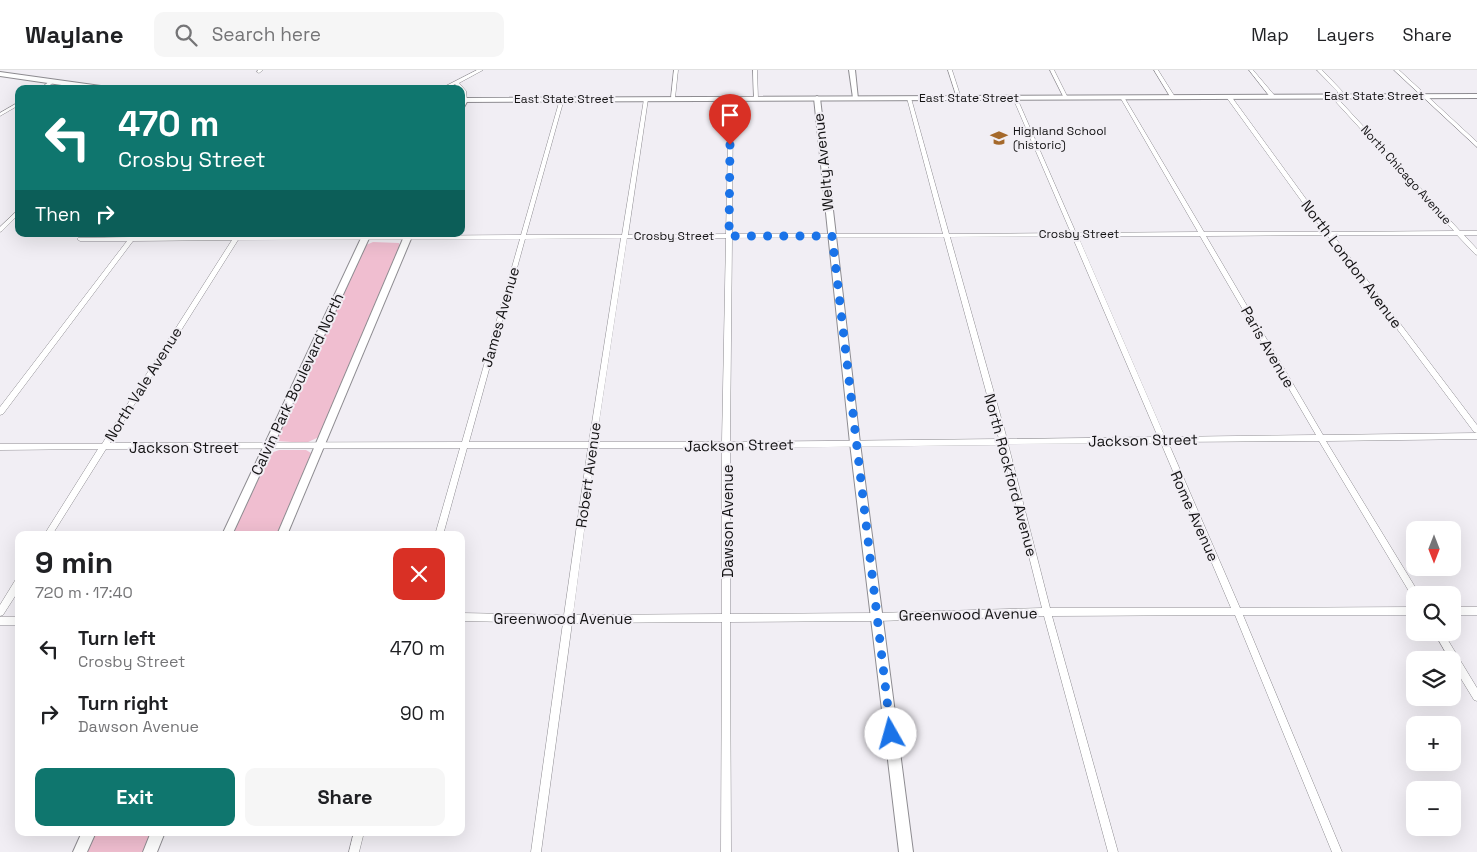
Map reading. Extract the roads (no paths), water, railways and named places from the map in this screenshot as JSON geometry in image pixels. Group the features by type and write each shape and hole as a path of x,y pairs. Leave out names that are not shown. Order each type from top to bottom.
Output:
{"main road":[{"path":"0,74 80,85"},
{"name":"East State Street","path":"465,103 562,99 673,98 1477,96"}],"street":[{"path":"450,85 481,70"},
{"path":"673,98 676,70"},
{"path":"755,70 756,98"},
{"path":"852,70 856,98"},
{"path":"950,70 959,98"},
{"path":"1052,70 1066,98"},
{"path":"1156,70 1174,97"},
{"path":"1251,70 1273,97"},
{"path":"1319,70 1340,92 1340,96"},
{"path":"1396,70 1477,145"},
{"path":"48,85 53,81"},
{"path":"456,82 459,85"},
{"name":"North Chicago Avenue","path":"1340,96 1338,101 1477,253"},
{"name":"Paris Avenue","path":"1122,97 1321,438 1411,586"},
{"name":"North London Avenue","path":"1229,97 1328,233 1477,430"},
{"name":"Welty Avenue","path":"816,98 855,443 906,852"},
{"name":"North Rockford Avenue","path":"909,98 1004,443 1047,612 1113,852"},
{"name":"Rome Avenue","path":"1015,98 1238,613 1337,852"},
{"name":"James Avenue","path":"440,531 562,99"},
{"name":"Robert Avenue","path":"536,852 592,446 646,99"},
{"name":"Dawson Avenue","path":"726,852 726,445 731,99"},
{"path":"0,115 15,106"},
{"path":"0,230 15,215"},
{"name":"Crosby Street","path":"465,236 1477,233"},
{"name":"Crosby Street","path":"80,239 116,237"},
{"path":"0,412 133,237"},
{"name":"North Vale Avenue","path":"50,531 237,237"},
{"name":"Calvin Park Boulevard North","path":"229,531 366,237"},
{"path":"284,531 408,237"},
{"name":"Jackson Street","path":"0,447 1004,443 1162,439 1477,436"},
{"path":"0,612 15,588"},
{"name":"Greenwood Avenue","path":"465,618 877,617 1047,612 1406,611"},
{"path":"1461,611 1477,611"},
{"path":"0,621 15,621"},
{"path":"1443,641 1477,697"},
{"path":"80,852 87,836"},
{"path":"150,852 156,836"},
{"path":"354,852 358,836"}],"place":[{"name":"Highland School (historic)","path":"999,138"}]}
